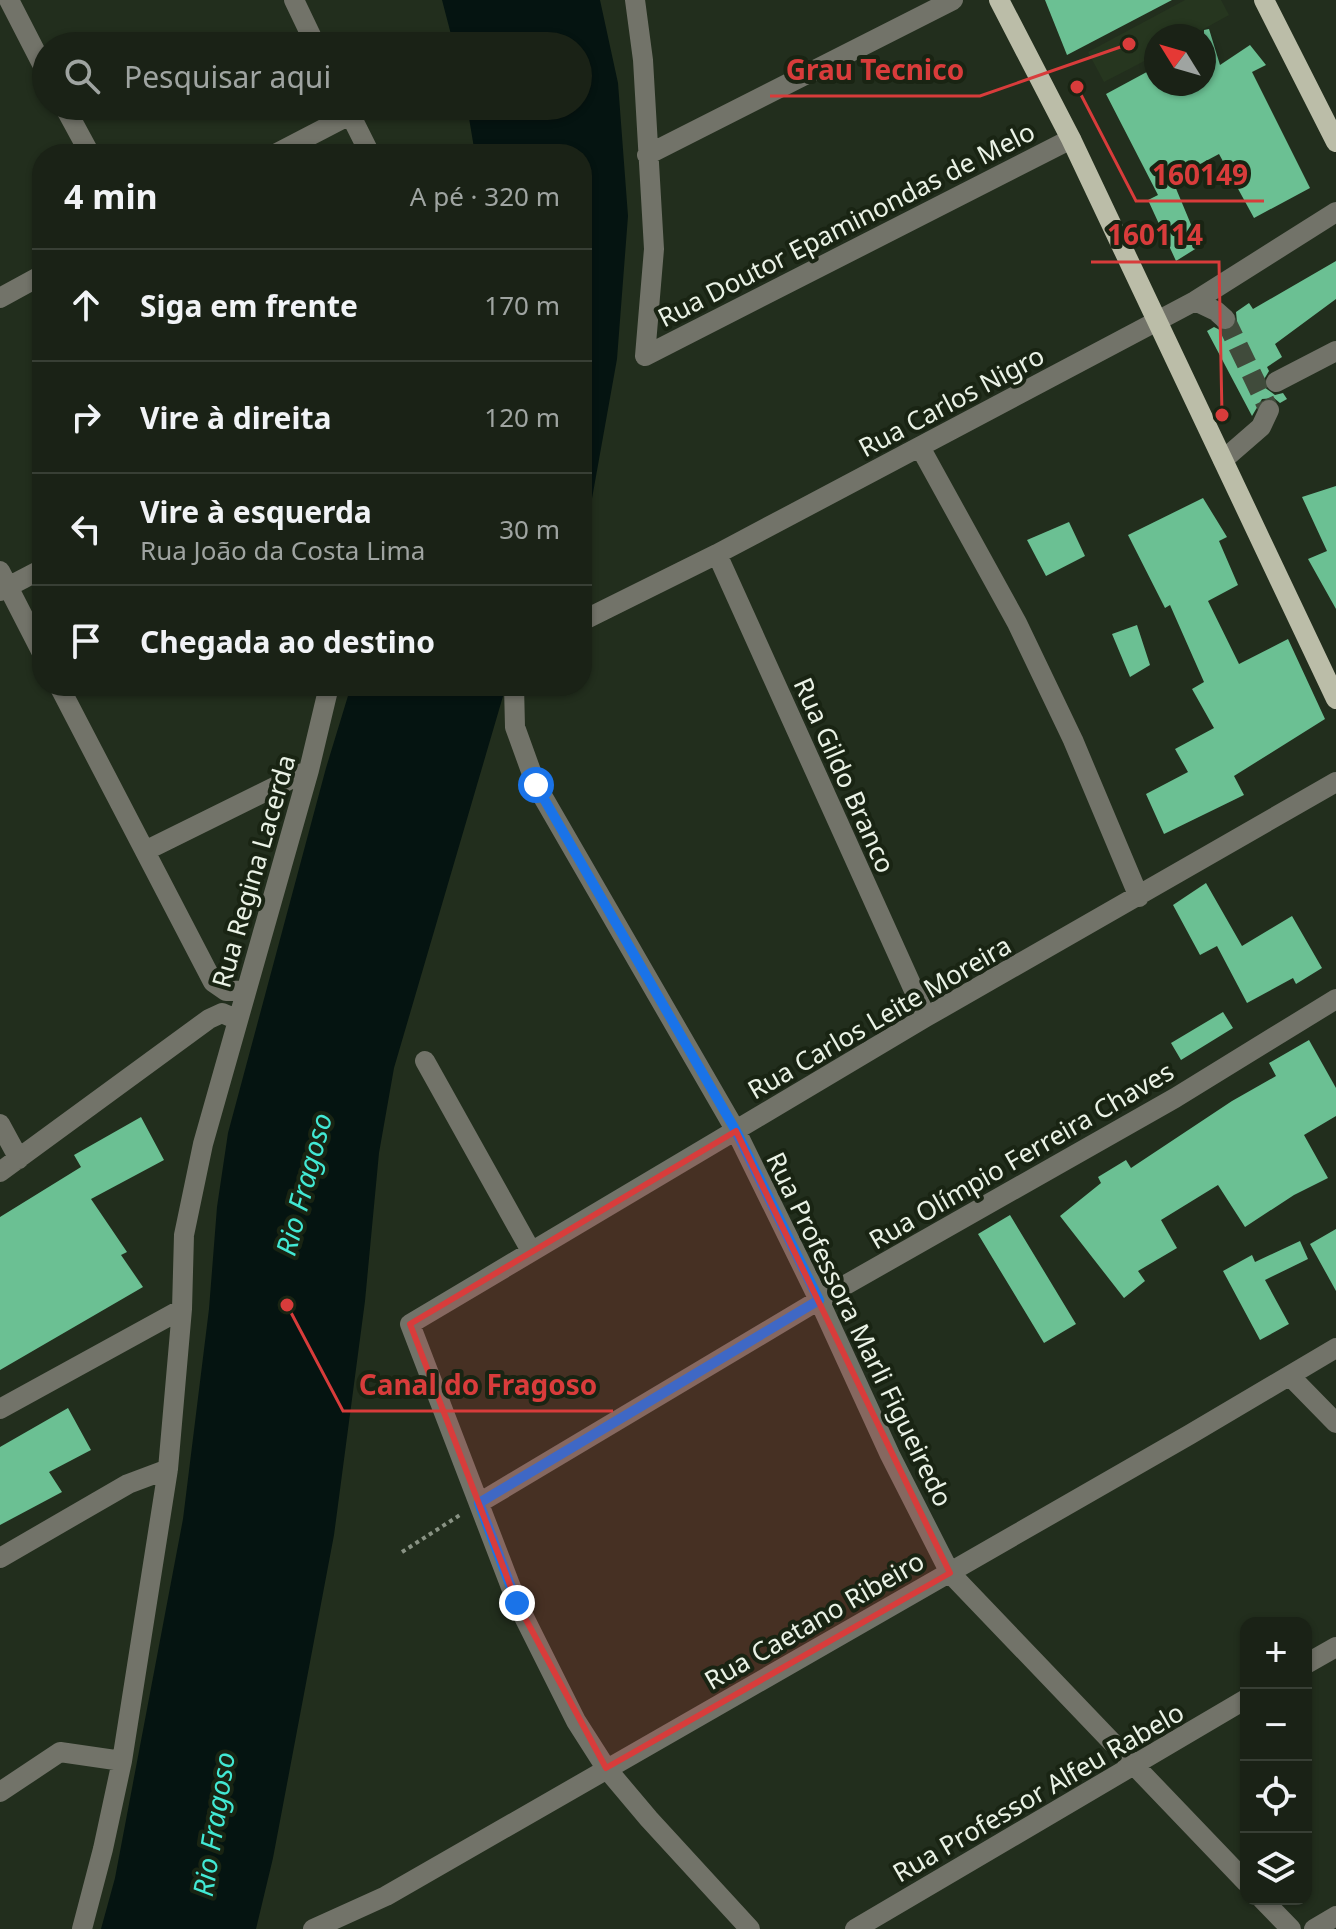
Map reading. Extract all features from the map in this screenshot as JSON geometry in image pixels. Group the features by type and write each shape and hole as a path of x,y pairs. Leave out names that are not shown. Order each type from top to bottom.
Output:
{"main road":[{"path":"999,0 1071,139 1336,699"},
{"path":"1264,0 1336,142"}],"street":[{"path":"9,0 32,45"},
{"path":"294,0 309,32"},
{"path":"635,0 643,60 647,155 953,0"},
{"path":"72,120 85,144"},
{"path":"292,144 333,120"},
{"path":"353,120 365,144"},
{"name":"Rua Doutor Epaminondas de Melo","path":"647,155 654,249 645,356 1071,139"},
{"name":"Rua Carlos Nigro","path":"592,616 717,554 1195,301 1336,212"},
{"path":"0,298 32,280"},
{"path":"1195,301 1225,319"},
{"path":"1276,382 1336,351"},
{"path":"1223,460 1261,427 1269,410"},
{"path":"920,447 1029,649 1073,740 1139,897"},
{"name":"Rua Gildo Branco","path":"717,554 926,1017"},
{"path":"32,573 3,583 32,635"},
{"path":"64,696 213,982 226,991 246,990"},
{"name":"Rua Regina Lacerda","path":"0,1172 209,1019 222,1013 238,1020 309,770 327,696"},
{"name":"Rua Professora Marli Figueiredo","path":"513,696 515,727 536,785 736,1131 819,1300 890,1455 950,1573 1240,1876"},
{"path":"145,851 309,770"},
{"name":"Rua Carlos Leite Moreira","path":"479,1503 410,1324 926,1017 1336,782"},
{"name":"Rua Olímpio Ferreira Chaves","path":"479,1503 819,1300 1175,1098 1336,999"},
{"path":"82,1929 122,1761 168,1469 182,1309 184,1235 203,1144 238,1020"},
{"path":"425,1061 531,1251"},
{"path":"0,1124 19,1159"},
{"path":"0,1409 182,1309"},
{"name":"Rua Caetano Ribeiro","path":"313,1929 386,1896 1336,1348"},
{"path":"1290,1376 1336,1423"},
{"path":"0,1558 128,1484 168,1469"},
{"path":"479,1503 517,1603 576,1721 606,1768 750,1929"},
{"path":"1312,1661 1336,1647"},
{"name":"Rua Professor Alfeu Rabelo","path":"855,1929 1240,1703"},
{"path":"0,1792 60,1752 122,1761"},
{"path":"1268,1905 1291,1929"},
{"path":"1314,1929 1336,1916"}],"path":[{"path":"402,1552 479,1503"}],"highlighted area":[{"path":"736,1131 950,1573 606,1768 517,1603 410,1324"}],"shaded area":[{"path":"1185,0 1221,0 1229,15 1213,24 1144,24 1144,61 1104,82 1088,52"}],"water":[{"path":"442,0 600,0 618,83 628,216 617,359 592,498 592,144 473,144 469,120 592,120 592,32 450,32"},
{"name":"Rio Fragoso","path":"348,696 503,696 394,1068 379,1153 365,1301 334,1535 273,1858 256,1929 101,1929 115,1878 183,1519 228,1133"}],"building":[{"path":"1045,0 1172,0 1067,55"},
{"path":"1250,45 1266,65 1252,72 1310,188 1254,218 1219,154 1172,179 1200,246 1176,261 1148,200 1158,195 1106,94 1144,73 1144,96 1216,96 1216,52 1220,65"},
{"path":"1336,261 1336,299 1275,344 1282,357 1267,367 1269,371 1263,381 1264,387 1275,395 1283,393 1287,399 1280,403 1274,398 1262,399 1252,416 1207,331 1214,327 1230,331 1237,322 1236,312 1249,303 1253,309"},
{"path":"1336,486 1336,609 1308,559 1327,551 1302,497"},
{"path":"1203,498 1227,537 1219,541 1238,585 1208,601 1239,664 1288,639 1325,719 1234,776 1244,795 1164,834 1146,794 1188,772 1175,749 1214,728 1192,689 1204,682 1170,605 1165,608 1128,535"},
{"path":"1069,522 1085,556 1046,576 1027,540"},
{"path":"1137,625 1150,665 1130,677 1112,634"},
{"path":"1206,883 1242,946 1292,916 1322,968 1296,984 1293,978 1247,1003 1217,946 1200,955 1173,905"},
{"path":"1223,1012 1233,1028 1181,1060 1171,1043"},
{"path":"1309,1040 1336,1088 1336,1116 1304,1135 1328,1178 1294,1195 1245,1227 1218,1185 1161,1220 1177,1248 1138,1271 1145,1281 1124,1298 1060,1216 1101,1183 1098,1177 1126,1160 1131,1168 1232,1101 1276,1076 1269,1063"},
{"path":"141,1117 164,1160 91,1199 127,1252 121,1255 143,1287 0,1370 0,1217 81,1167 74,1155"},
{"path":"1010,1215 1076,1324 1044,1343 978,1234"},
{"path":"1336,1229 1336,1291 1310,1244"},
{"path":"1300,1241 1308,1259 1265,1280 1289,1324 1260,1340 1223,1271 1252,1255 1255,1262"},
{"path":"68,1408 91,1450 49,1472 62,1492 0,1525 0,1447"}],"tunnel":[{"path":"1225,319 1269,410"}],"place":[{"name":"Grau Tecnico","path":"1129,44"},
{"name":"160149","path":"1077,87"},
{"name":"160114","path":"1222,415"},
{"name":"Canal do Fragoso","path":"287,1305"}],"route":[{"path":"517,1603 479,1503 819,1300 736,1131 536,785"}]}
